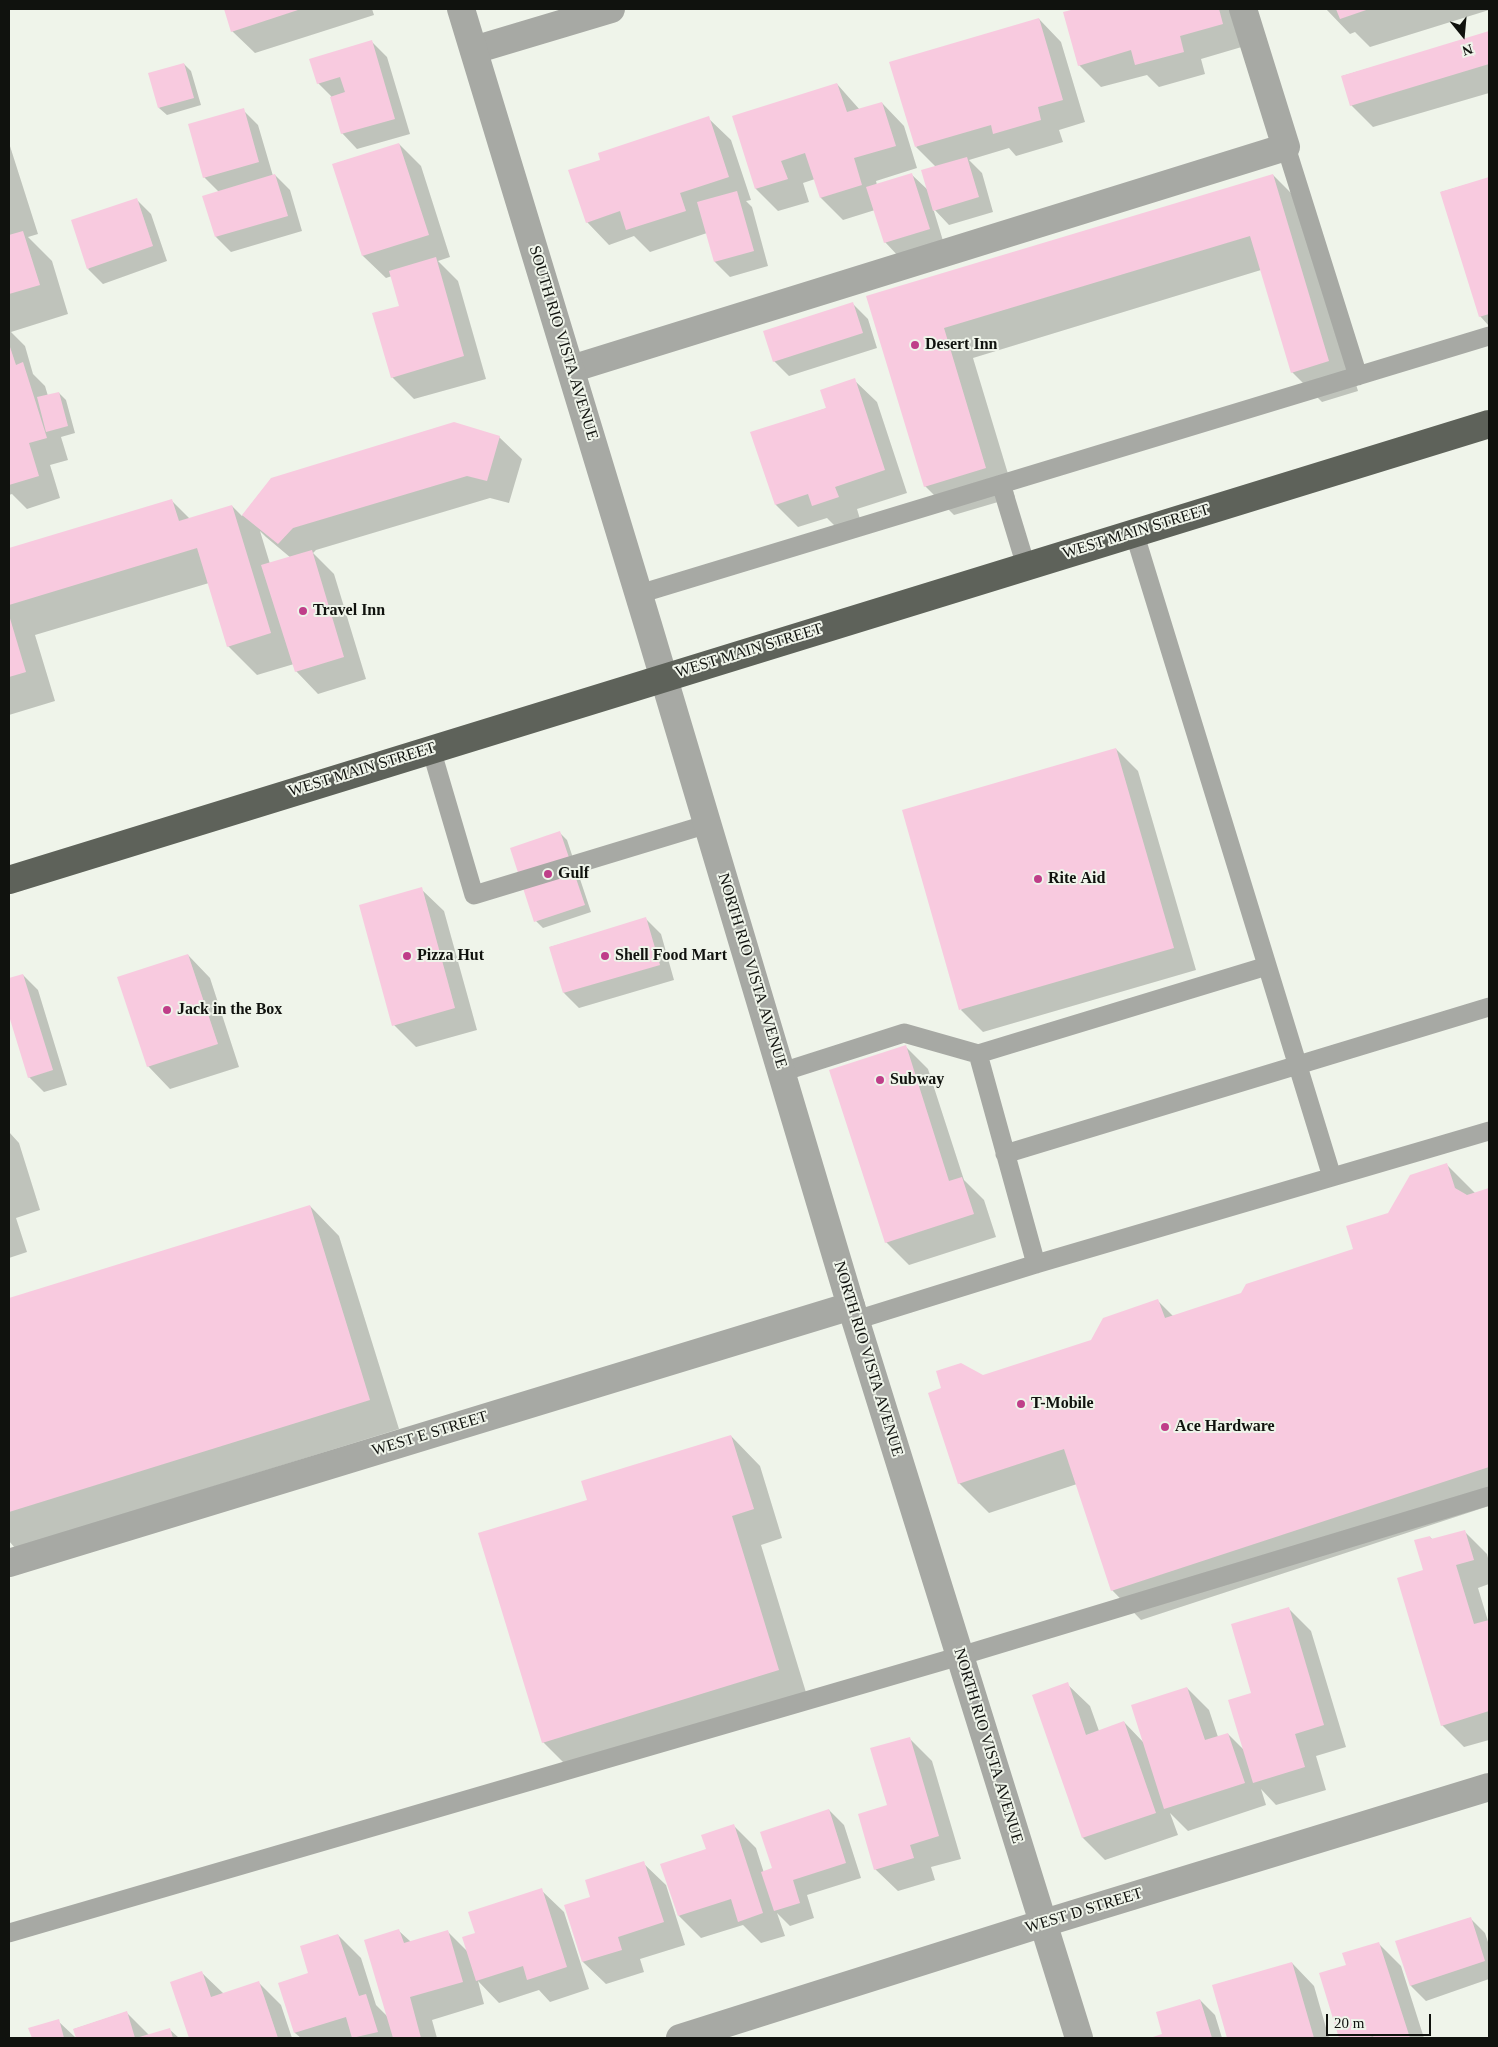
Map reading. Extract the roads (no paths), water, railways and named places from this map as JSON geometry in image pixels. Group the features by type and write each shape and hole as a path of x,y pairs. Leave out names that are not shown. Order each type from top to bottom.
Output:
{"highway":[{"name":"WEST MAIN STREET","path":"9,880 1489,424"}],"street":[{"name":"SOUTH RIO VISTA AVENUE","path":"461,9 664,677"},
{"path":"474,50 611,9"},
{"path":"571,369 1286,147 1243,9"},
{"name":"NORTH RIO VISTA AVENUE","path":"664,677 854,1313 1079,2038"},
{"name":"WEST E STREET","path":"9,1563 854,1313"},
{"name":"WEST D STREET","path":"680,2038 1044,1923 1489,1787"}],"lane":[{"path":"1286,147 1358,376"},
{"path":"639,594 1489,336"},
{"path":"1001,484 1026,566"},
{"path":"1134,532 1332,1177"},
{"path":"431,749 474,895 708,824"},
{"path":"782,1072 904,1033 978,1054 1267,966"},
{"path":"1005,1154 1489,1007"},
{"path":"978,1054 1036,1264"},
{"path":"854,1313 1036,1264 1489,1130"},
{"path":"9,1933 960,1656 1489,1496"}],"place":[{"name":"Desert Inn","path":"915,345"},
{"name":"Travel Inn","path":"303,611"},
{"name":"Gulf","path":"548,874"},
{"name":"Rite Aid","path":"1038,879"},
{"name":"Pizza Hut","path":"407,956"},
{"name":"Shell Food Mart","path":"605,956"},
{"name":"Jack in the Box","path":"167,1010"},
{"name":"Subway","path":"880,1080"},
{"name":"T-Mobile","path":"1021,1404"},
{"name":"Ace Hardware","path":"1165,1427"}]}
